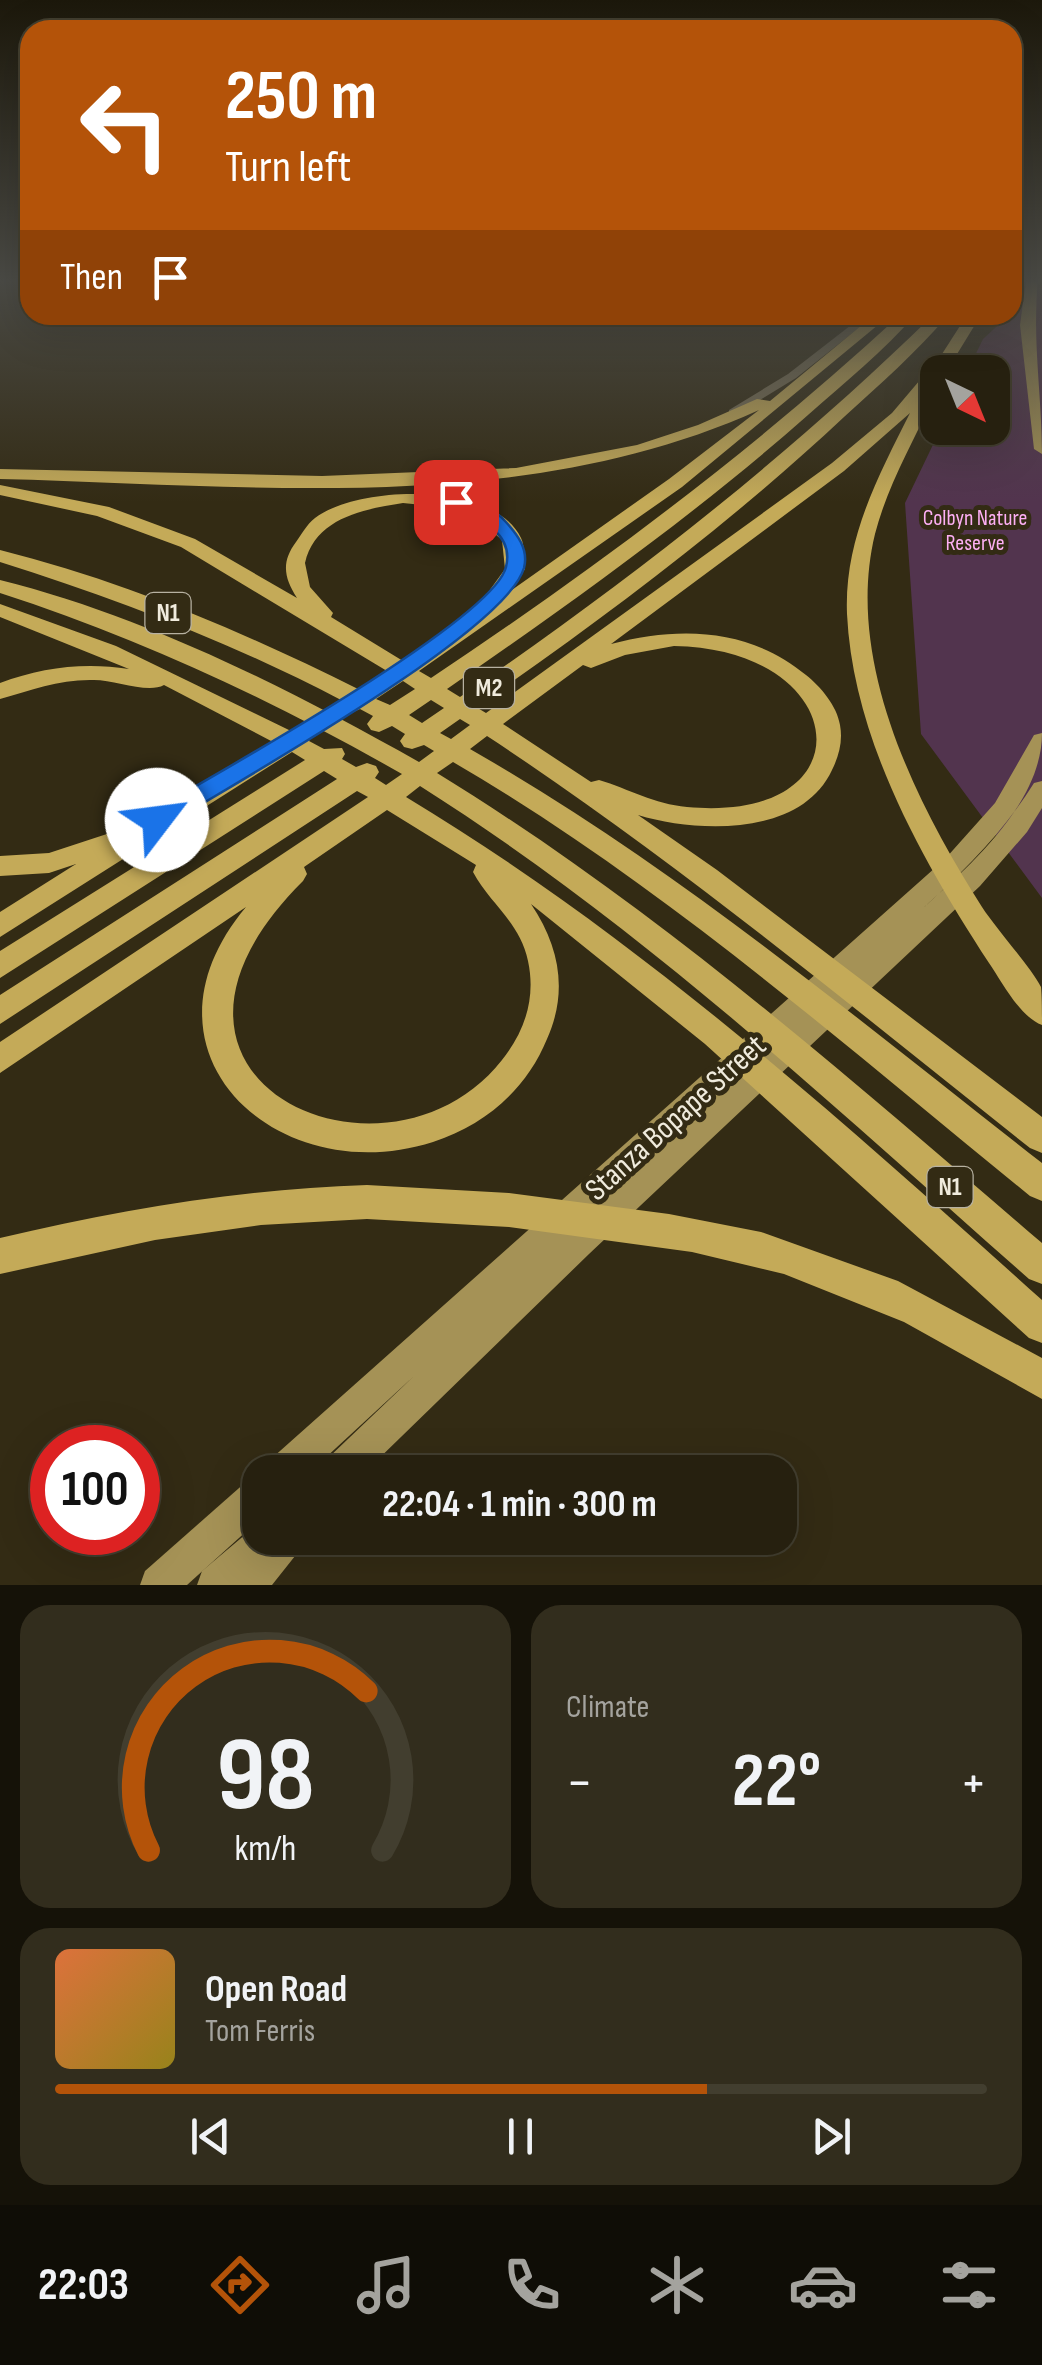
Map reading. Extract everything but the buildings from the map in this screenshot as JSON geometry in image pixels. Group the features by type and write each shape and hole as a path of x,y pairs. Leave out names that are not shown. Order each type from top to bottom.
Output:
{"highway":[{"path":"0,474 355,482 448,480 576,464 688,435 767,400 826,355"},
{"path":"0,926 514,598 672,486 804,384 834,355"},
{"name":"M2","path":"0,966 270,796 548,608 770,442 865,355"},
{"name":"M2","path":"0,1011 326,800 586,618 796,453 899,355"},
{"path":"0,1059 399,790 868,444 920,393"},
{"path":"920,411 877,498 864,538 857,584 869,685 892,756 914,806 1004,961 1042,1012"},
{"path":"0,490 88,507 188,543 372,651 534,755 782,932 1042,1137"},
{"path":"372,651 312,604 298,584 295,558 305,538 318,525 346,510 373,502 434,498 478,510 509,533 516,550 516,566 498,597 389,680"},
{"name":"N1","path":"0,556 210,628 330,686 542,805 756,956 1042,1184"},
{"name":"N1","path":"0,586 176,650 296,706 451,795 618,908 717,987 1042,1266"},
{"path":"0,610 121,655 250,720 336,766 486,858 560,910 686,1010 1042,1324"},
{"path":"489,724 603,654 647,641 680,638 740,646 769,659 806,687 825,713 829,727 826,755 814,782 783,804 739,816 693,817 650,810 534,755"},
{"path":"0,691 63,673 101,672 160,683 250,720"},
{"path":"0,866 50,863 90,852 136,832 294,740"},
{"path":"399,790 276,890 240,933 224,968 218,997 218,1028 230,1066 258,1100 295,1125 361,1138 434,1127 458,1117 494,1092 521,1063 531,1044 547,986 544,960 532,928 492,877 435,828"},
{"path":"0,1256 97,1233 224,1214 398,1203 460,1207 716,1239 783,1255 862,1284 934,1317 1042,1380"}],"main road":[{"path":"1030,355 1042,449"},
{"name":"Stanza Bopape Street","path":"303,1455 954,866 1003,809 1042,740"},
{"name":"Stanza Bopape Street","path":"358,1455 578,1244 972,879 1019,826 1042,789"},
{"path":"159,1585 242,1510"},
{"path":"216,1585 249,1555"},
{"path":"247,1585 272,1555"}],"green space":[{"name":"Colbyn Nature Reserve","path":"975,355 1042,355 1042,898 921,734 905,503 933,445 1010,445 1010,355"}],"route":[{"path":"157,820 389,680 498,597 516,566 514,542 495,520 456,502"}]}
